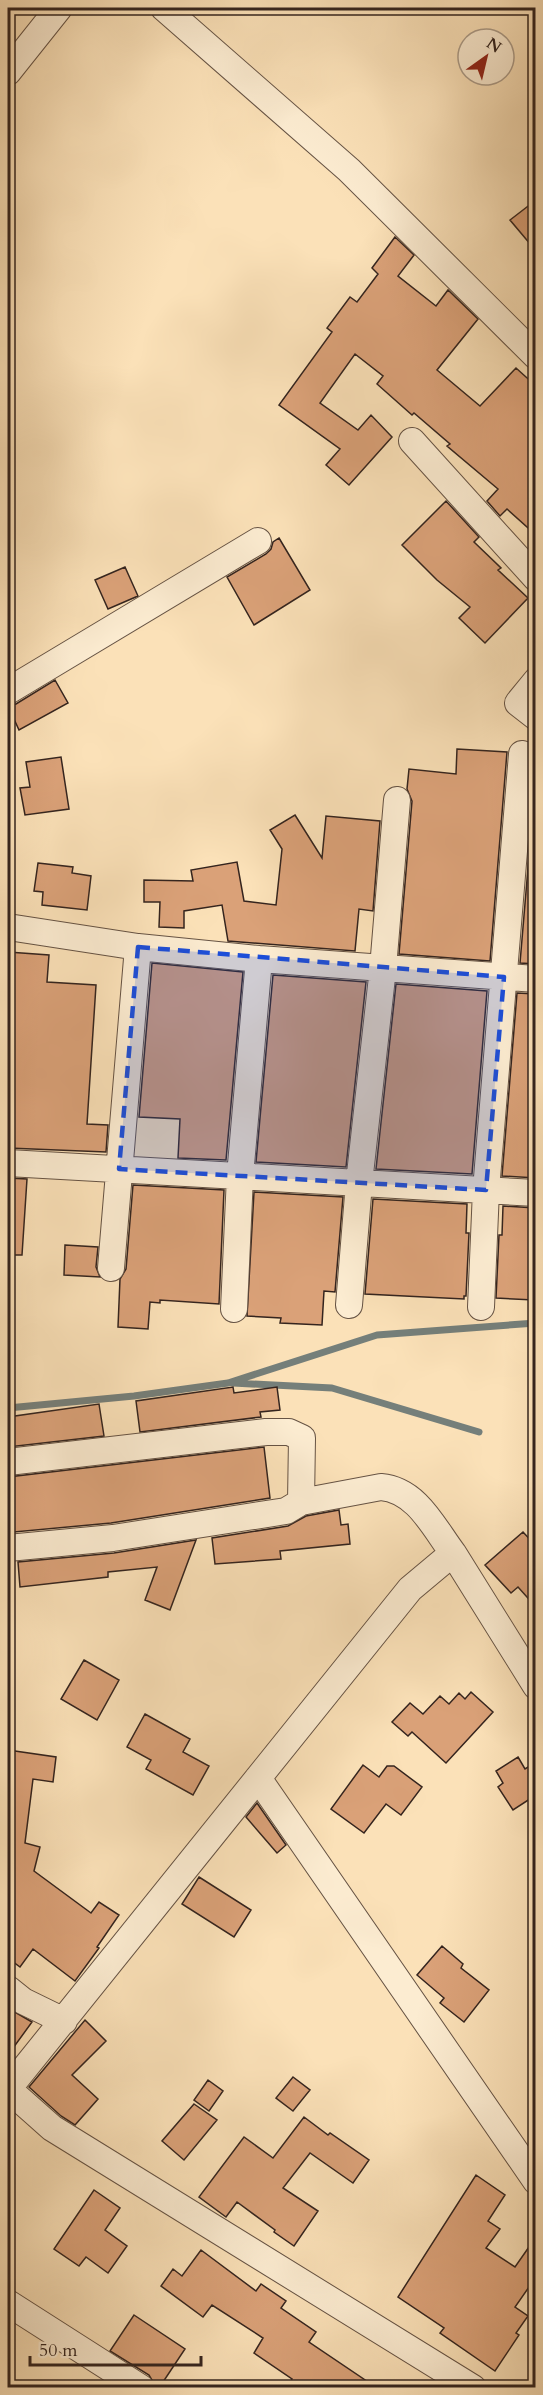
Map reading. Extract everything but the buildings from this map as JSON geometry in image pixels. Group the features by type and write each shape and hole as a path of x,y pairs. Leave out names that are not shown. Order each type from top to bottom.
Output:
{"street":[{"path":"8,72 59,8"},
{"path":"164,8 349,170 536,356"},
{"path":"412,441 536,578"},
{"path":"8,691 258,541"},
{"path":"536,681 518,703 536,717"},
{"path":"481,1307 486,1190 522,754"},
{"path":"349,1305 359,1183 383,968 397,800"},
{"path":"8,927 138,947 259,959 536,979"},
{"path":"111,1268 138,947"},
{"path":"234,1309 240,1176 259,959"},
{"path":"8,1163 536,1193"},
{"path":"8,1462 266,1432 289,1432 302,1438 301,1502"},
{"path":"8,1548 113,1538 286,1511 301,1502 381,1487 391,1488 410,1498 423,1511 453,1553 536,1686"},
{"path":"453,1553 410,1589 8,2089 52,2128 473,2388"},
{"path":"258,1778 536,2181"},
{"path":"8,1989 23,2001 64,2022"},
{"path":"8,2303 141,2388"}],"highlighted area":[{"path":"138,947 504,977 486,1190 119,1169"}],"waterway":[{"path":"8,1408 134,1396 228,1383 377,1335 536,1323"},
{"path":"233,1383 332,1388 479,1432"}]}
